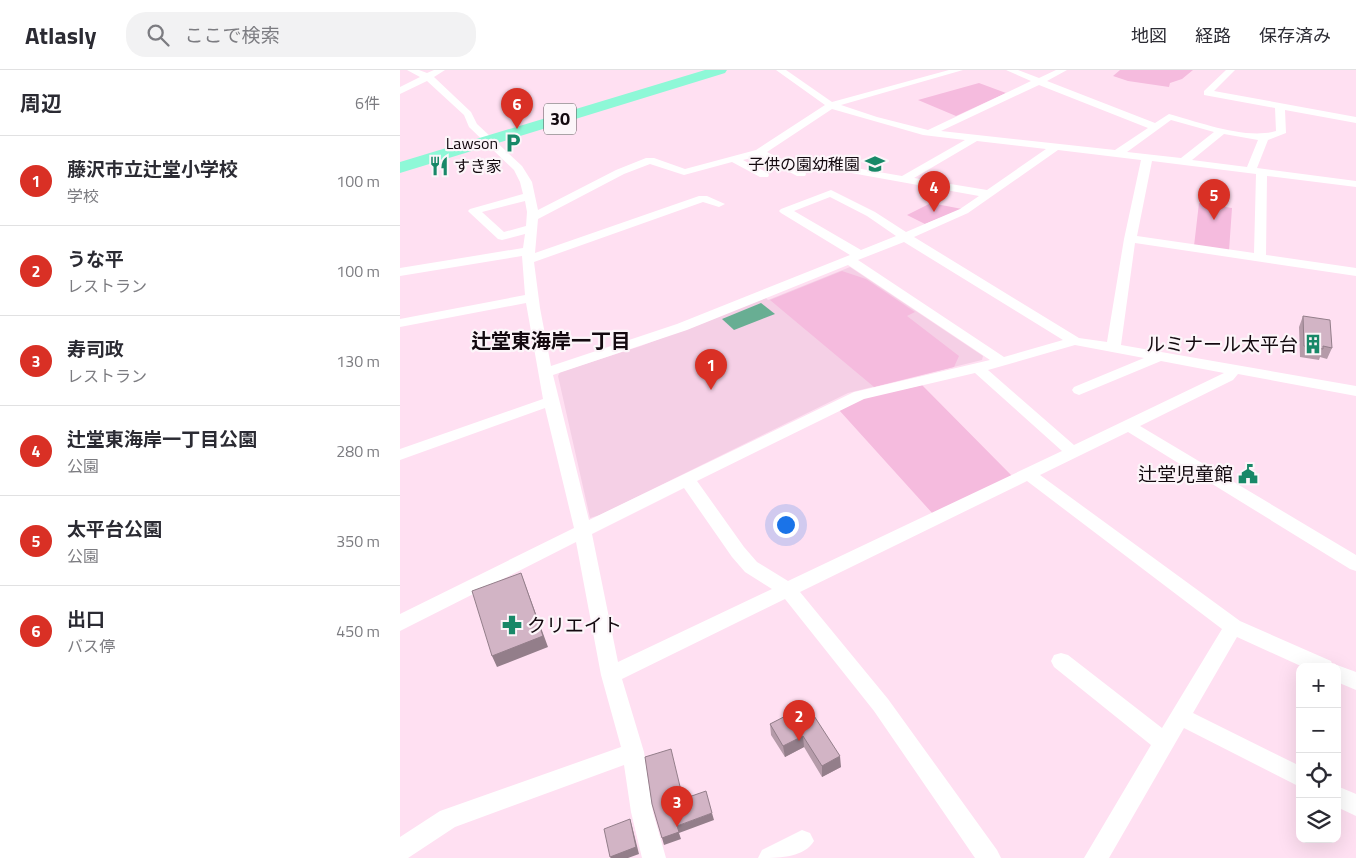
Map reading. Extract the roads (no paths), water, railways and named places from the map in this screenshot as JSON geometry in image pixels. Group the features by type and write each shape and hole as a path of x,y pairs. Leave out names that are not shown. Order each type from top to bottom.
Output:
{"main road":[{"name":"30","path":"400,168 720,70"}],"street":[{"path":"411,70 428,76 468,114 473,125 518,168 526,182 533,212 529,255 531,298 545,373 583,530 611,675 633,752 642,812 654,858"},
{"path":"400,91 441,70"},
{"path":"780,70 831,105 874,119 931,132 1184,161 1356,184"},
{"path":"529,196 474,211 502,236 532,223 620,172 650,160 684,172 760,152 831,105 959,70"},
{"path":"1010,70 1156,127"},
{"path":"931,132 1062,70"},
{"path":"1231,70 1207,93 1280,108 1356,120"},
{"path":"1118,153 1169,117 1222,131 1264,138 1281,133 1280,108"},
{"path":"1184,161 1222,131"},
{"path":"904,180 975,138"},
{"path":"1260,258 1257,171 1264,138"},
{"path":"545,373 682,327 854,258 964,211 1056,147"},
{"path":"760,152 801,174"},
{"path":"1113,348 1130,239 1147,157"},
{"path":"732,158 764,175"},
{"path":"844,169 989,194"},
{"path":"1002,362 785,211 831,193 870,214 904,237 1075,341 1158,357 1356,390"},
{"path":"400,272 529,255 703,198 719,204"},
{"path":"1130,239 1356,272"},
{"path":"400,323 531,298"},
{"path":"400,623 583,530 859,395 1002,362 1075,341"},
{"path":"1079,390 1158,357"},
{"path":"978,368 1073,452"},
{"path":"611,675 1228,377 1232,374 1231,369"},
{"path":"400,455 551,401"},
{"path":"1128,425 1356,564"},
{"path":"1027,474 1233,627 1315,663"},
{"path":"687,480 751,567 788,590 882,705 989,858"},
{"path":"1096,858 1233,627"},
{"path":"1061,661 1164,742"},
{"path":"1341,675 1356,681"},
{"path":"1180,716 1296,775"},
{"path":"400,850 448,819 633,752"},
{"path":"1341,798 1356,805"},
{"path":"770,858 802,841"}],"place":[{"name":"出口","path":"517,129"},
{"name":"Lawson","path":"513,143"},
{"name":"子供の園幼稚園","path":"875,164"},
{"name":"すき家","path":"439,166"},
{"name":"辻堂東海岸一丁目公園","path":"934,212"},
{"name":"太平台公園","path":"1214,220"},
{"name":"ルミナール太平台","path":"1313,344"},
{"name":"藤沢市立辻堂小学校","path":"711,390"},
{"name":"辻堂児童館","path":"1248,474"},
{"name":"クリエイト","path":"512,625"},
{"name":"うな平","path":"799,741"},
{"name":"寿司政","path":"677,827"}],"district":[{"name":"辻堂東海岸一丁目","path":"551,341"}]}
